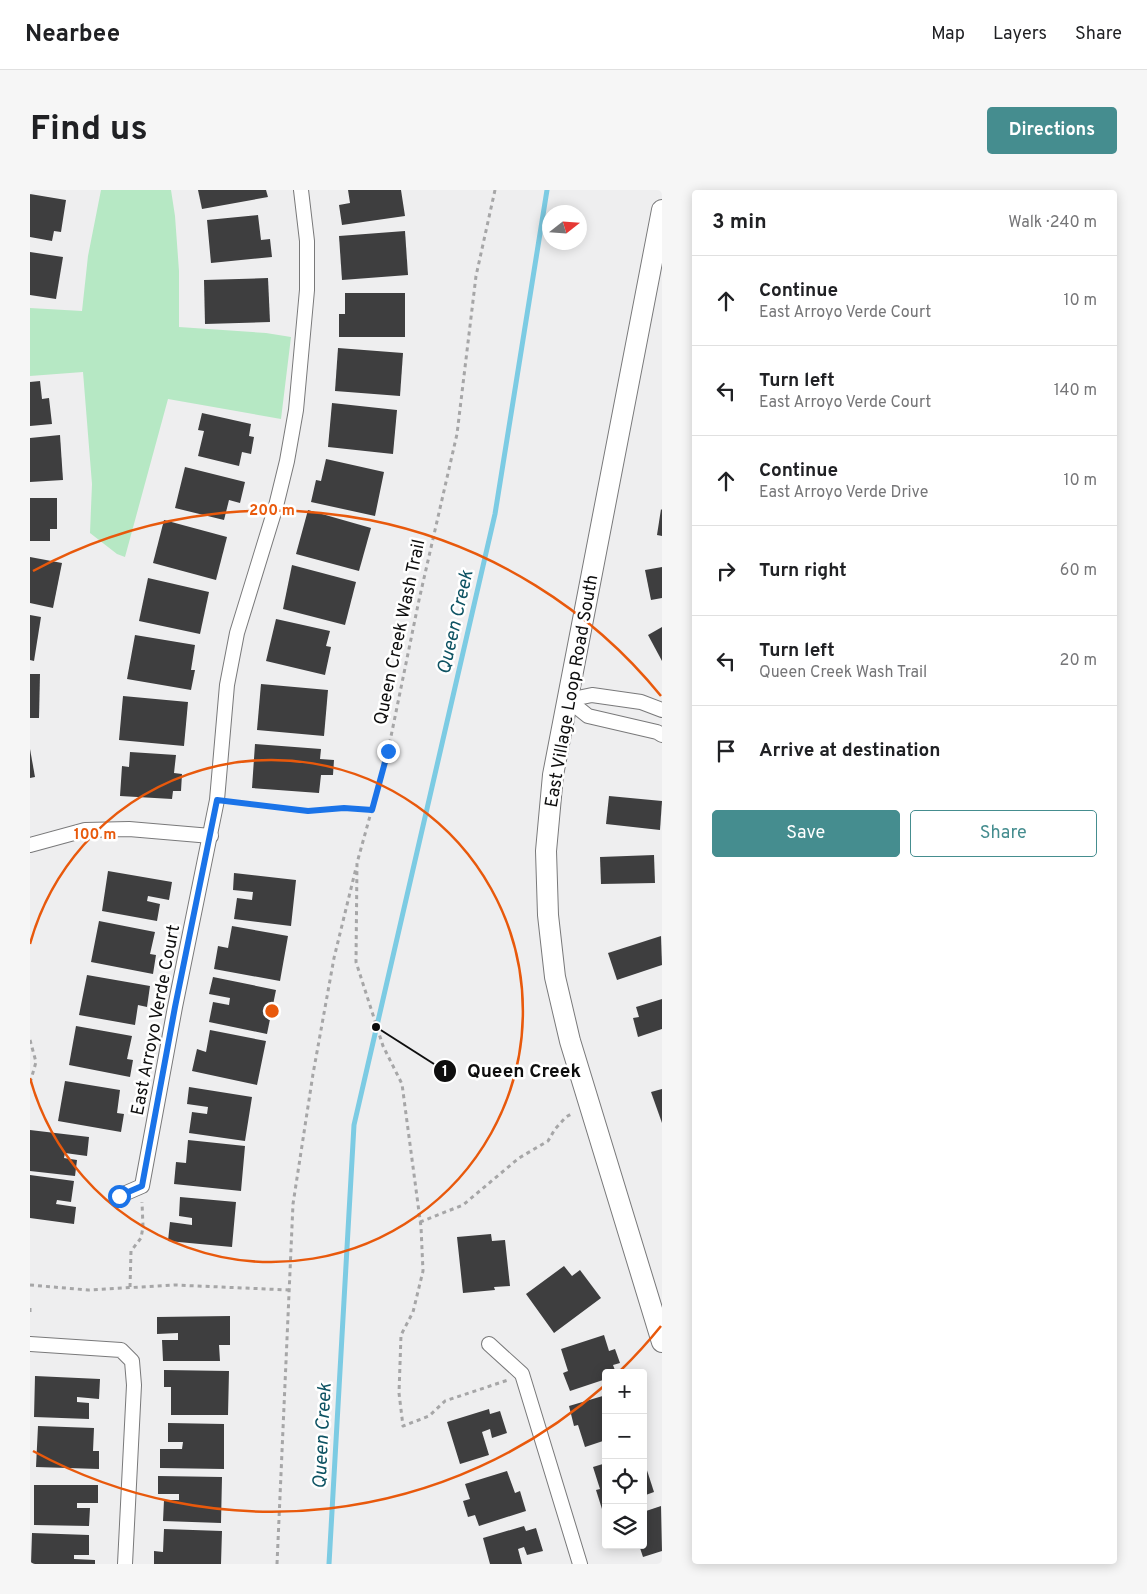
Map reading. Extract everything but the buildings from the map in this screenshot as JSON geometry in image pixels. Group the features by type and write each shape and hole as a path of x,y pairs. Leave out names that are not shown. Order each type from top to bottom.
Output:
{"street":[{"name":"East Arroyo Verde Court","path":"142,1186 175,1007 211,836 217,800 227,685 237,633 276,506 287,461 296,410 307,290 307,242 302,190"},
{"name":"East Village Loop Road South","path":"662,210 553,775 546,851 548,915 555,977 570,1041 662,1342"},
{"path":"568,700 592,695 641,702 662,710"},
{"path":"568,700 588,716 648,729 662,735"},
{"path":"30,844 85,830 128,829 211,836"},
{"path":"119,1196 142,1186"},
{"path":"30,1344 121,1350 132,1361 134,1385 125,1564"},
{"path":"489,1344 522,1374 580,1564"}],"path":[{"name":"Queen Creek Wash Trail","path":"495,190 476,276 458,434 419,600 388,751 357,863 356,962 382,1046 402,1084 420,1222 423,1271 413,1312 401,1336 399,1393 403,1426 429,1416 445,1400 499,1384 522,1374"},
{"path":"217,800 308,811 344,808 372,810"},
{"path":"277,1564 293,1204 311,1083 334,958 357,863"},
{"path":"30,1040 36,1062 30,1083"},
{"path":"420,1222 463,1205 519,1158 548,1141 554,1129 566,1117 589,1103"},
{"path":"130,1287 131,1251 140,1238 143,1227 142,1186"},
{"path":"30,1285 88,1290 175,1284 289,1290"}],"green space":[{"path":"101,190 171,190 179,271 179,327 266,333 291,337 281,419 168,399 125,557 117,554 90,533 92,484 83,372 30,376 30,308 82,311 88,256"}],"waterway":[{"name":"Queen Creek","path":"329,1564 354,1125 495,514 547,190"}],"place":[{"name":"Queen Creek","path":"376,1027"}],"route":[{"path":"119,1196 142,1186 175,1007 217,800 308,811 344,808 372,810 388,751"}]}
